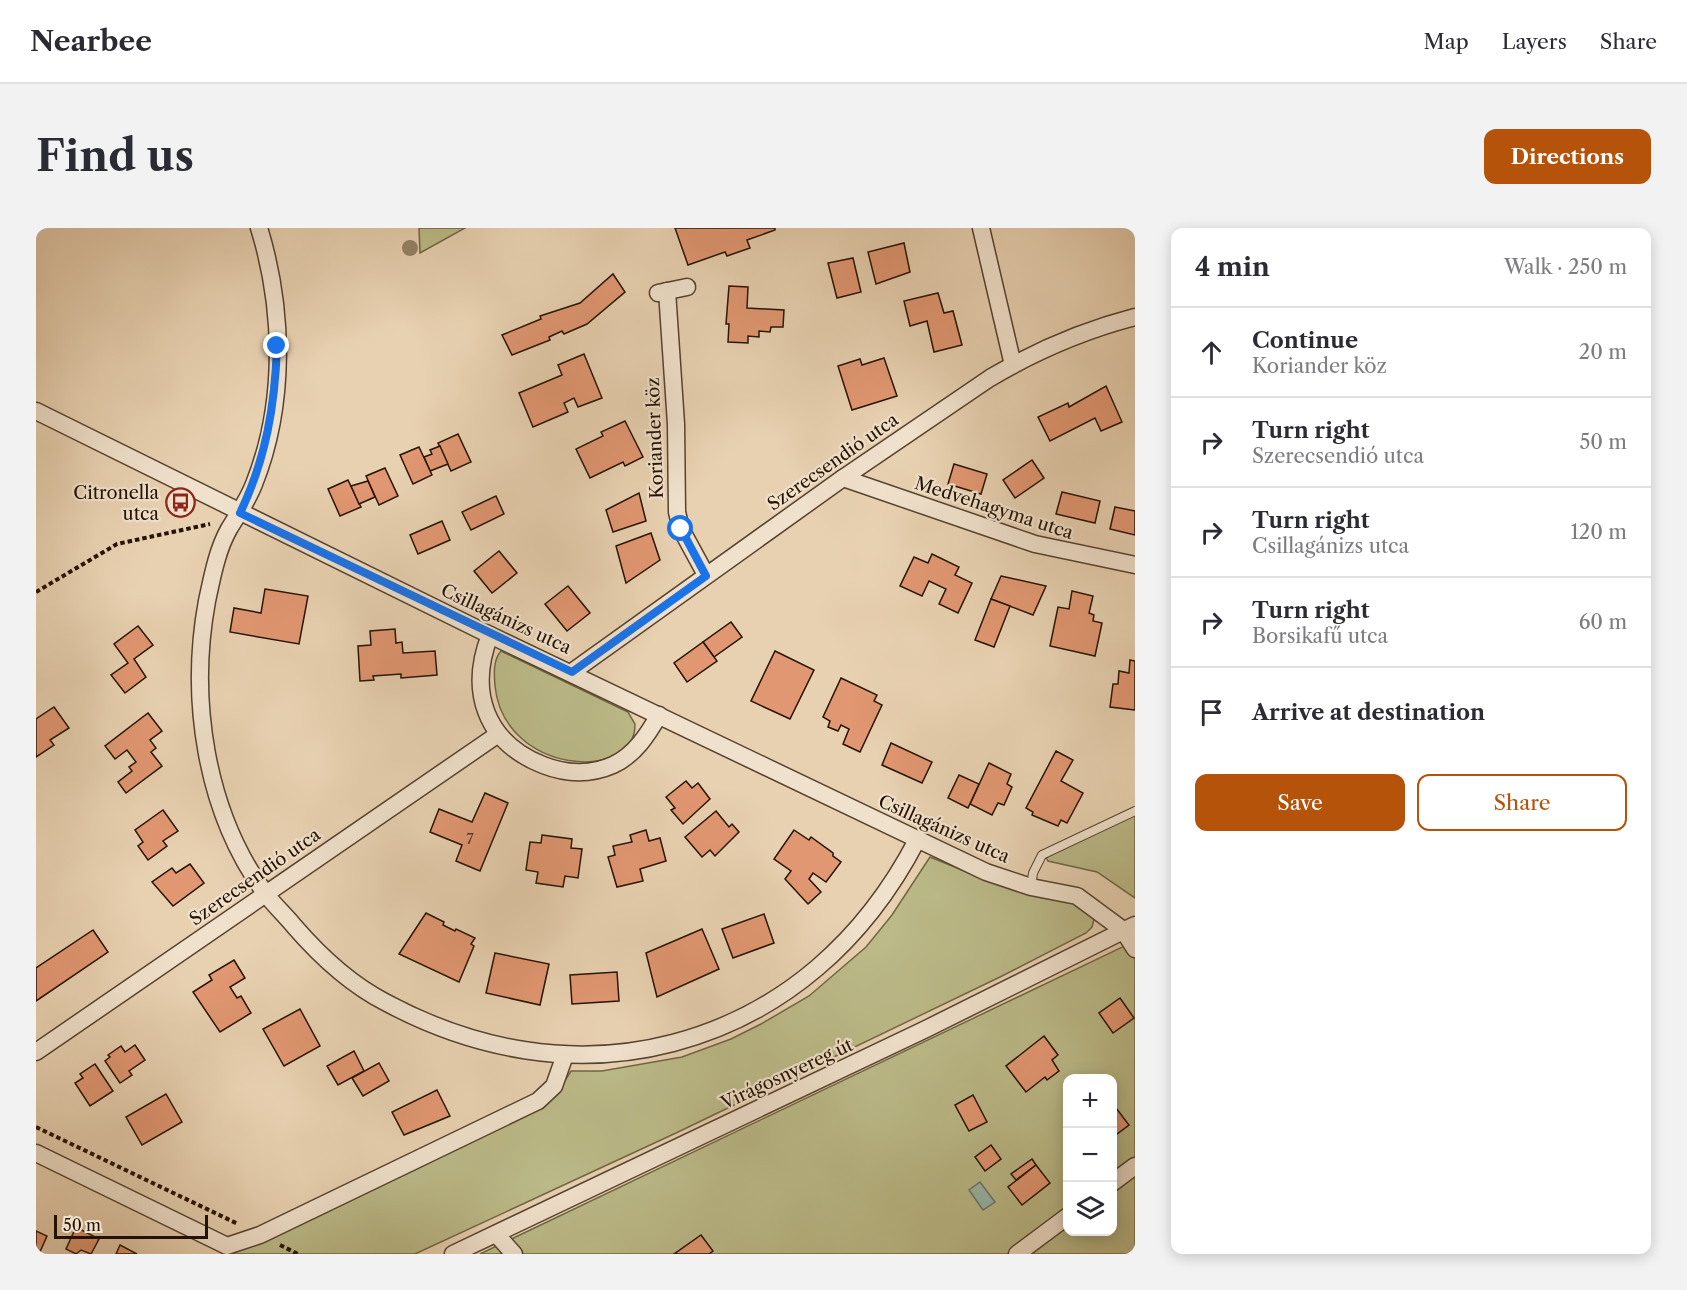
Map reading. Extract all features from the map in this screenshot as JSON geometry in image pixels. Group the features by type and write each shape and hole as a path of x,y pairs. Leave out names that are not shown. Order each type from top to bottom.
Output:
{"street":[{"path":"259,228 274,285 277,315 273,414 254,485 240,513 227,532 207,601 201,651 200,703 206,748 219,798 240,849 266,894 328,962 374,996 399,1010 448,1033 478,1043 565,1055 625,1052 675,1043 735,1020 773,1000 817,969 870,916 895,881 917,840"},
{"path":"981,228 1013,365"},
{"name":"Koriander köz","path":"687,287 661,292 676,424 677,512 681,529 706,576"},
{"name":"Szerecsendió utca","path":"572,672 944,408 1013,365 1105,326 1135,317"},
{"name":"Csillagánizs utca","path":"36,411 490,635 572,672 986,873 1030,887 1077,896 1129,928"},
{"name":"Medvehagyma utca","path":"843,478 1035,544 1083,556 1135,565"},
{"path":"490,635 482,655 480,679 488,718 497,735 533,761 559,771 580,773 615,764 634,751 659,715"},
{"name":"Szerecsendió utca","path":"36,1052 497,735"},
{"path":"1129,928 1135,949"},
{"name":"Virágosnyereg út","path":"453,1254 926,1029 1129,928"},
{"path":"36,1153 227,1246 260,1235 537,1101 554,1086 565,1055"},
{"path":"1114,1182 1135,1166"},
{"path":"1017,1254 1063,1220"},
{"path":"496,1234 513,1254"}],"lane":[{"path":"1030,887 1042,855 1135,811"}],"path":[{"path":"36,592 117,544 210,524"},
{"path":"36,1127 298,1254"}],"shaded area":[{"path":"419,228 465,228 420,253"},
{"path":"501,651 628,712 635,724 630,743 615,755 594,761 569,761 544,753 521,738 504,716 495,686 495,663"},
{"path":"1135,812 1135,898 1097,872 1048,861 1046,857"},
{"path":"930,857 994,883 1063,896 1095,916 1092,927 1086,933 1000,977 676,1133 415,1254 228,1254 559,1090 571,1071 602,1071 682,1057 731,1039 761,1024 809,996 866,947 892,915"},
{"path":"1135,941 1135,1254 480,1254"},
{"path":"980,1182 995,1202 983,1210 969,1190"}],"building":[{"path":"675,228 775,228 775,230 747,240 750,248 727,256 725,252 688,265"},
{"path":"904,243 910,272 876,284 868,252"},
{"path":"853,258 861,292 837,298 828,263"},
{"path":"613,274 625,292 587,324 564,334 562,331 549,337 550,340 512,355 502,335 541,319 540,316 580,303"},
{"path":"729,286 748,287 747,308 784,310 783,327 771,327 770,332 759,331 759,337 748,336 748,343 728,342 729,324 726,324"},
{"path":"938,293 944,313 953,311 962,345 934,352 927,321 910,326 904,301"},
{"path":"584,354 602,398 578,407 574,398 564,403 568,412 533,427 519,393 562,375 558,365"},
{"path":"884,358 897,396 852,410 838,366 860,359 862,365"},
{"path":"1106,386 1122,422 1101,431 1095,418 1050,441 1038,417 1068,403 1069,407"},
{"path":"625,421 643,457 625,466 623,462 590,478 576,449 603,436 601,432"},
{"path":"458,434 471,462 451,471 438,443"},
{"path":"440,446 448,464 430,471 424,457 432,454 430,450"},
{"path":"419,447 432,475 413,484 400,455"},
{"path":"1032,460 1044,478 1015,498 1003,480"},
{"path":"954,464 987,474 981,494 948,484"},
{"path":"385,468 398,496 379,505 366,476"},
{"path":"348,480 361,507 340,516 328,489"},
{"path":"368,481 375,497 359,504 351,486"},
{"path":"1062,492 1100,501 1095,523 1056,514"},
{"path":"639,493 646,521 613,532 606,510"},
{"path":"496,496 504,514 471,530 462,512"},
{"path":"1115,507 1135,511 1135,535 1110,529"},
{"path":"442,521 450,540 418,554 410,535"},
{"path":"651,533 660,560 626,583 616,546"},
{"path":"499,551 517,573 492,593 474,571"},
{"path":"932,554 959,567 955,575 972,583 958,613 939,604 946,589 929,581 922,596 900,586 914,557 928,563"},
{"path":"1001,576 1046,586 1033,615 991,599"},
{"path":"568,586 590,613 567,631 545,604"},
{"path":"265,589 308,596 299,644 230,632 234,608 261,613"},
{"path":"1072,591 1093,596 1089,613 1094,615 1093,621 1102,623 1095,656 1050,646 1058,607 1069,609"},
{"path":"991,599 1010,606 994,647 975,640"},
{"path":"731,622 742,637 714,657 703,642"},
{"path":"138,626 153,645 134,659 146,677 125,693 111,675 128,663 114,644"},
{"path":"395,629 396,643 402,642 403,653 435,651 437,675 401,678 401,674 373,676 374,680 360,681 358,646 371,645 370,631"},
{"path":"703,642 717,661 687,682 674,663"},
{"path":"775,651 814,670 790,719 751,701"},
{"path":"1130,660 1135,661 1135,710 1110,707 1113,684 1118,684 1119,671 1129,673"},
{"path":"841,678 877,695 874,701 882,705 860,752 843,744 849,729 841,725 838,731 828,727 830,721 823,717"},
{"path":"54,707 69,728 50,740 54,745 36,757 36,719"},
{"path":"148,713 162,731 150,740 156,748 151,752 162,766 126,793 118,782 132,771 129,767 136,762 127,750 115,759 105,746"},
{"path":"891,743 932,762 922,783 882,765"},
{"path":"1056,751 1073,760 1061,781 1083,793 1067,823 1061,820 1058,826 1032,815 1033,812 1026,808"},
{"path":"989,763 1011,774 1007,784 1012,787 1004,805 998,803 992,815 970,804"},
{"path":"959,775 979,784 968,808 948,798"},
{"path":"686,781 692,788 698,783 710,799 683,824 671,810 675,808 666,797"},
{"path":"485,793 508,803 480,871 456,861 462,845 430,832 439,809 472,822"},
{"path":"163,810 178,831 163,841 167,846 148,860 138,846 143,842 135,830"},
{"path":"716,811 729,827 732,824 739,832 715,856 710,850 702,857 685,837"},
{"path":"646,830 649,841 660,838 666,861 640,869 643,881 617,887 608,857 615,855 613,846 632,842 630,835"},
{"path":"794,830 809,840 811,837 841,862 826,882 813,873 809,879 821,892 808,904 785,879 791,871 774,859"},
{"path":"542,835 572,839 571,848 582,849 578,878 565,876 563,887 536,883 538,872 526,870 530,842 541,843"},
{"path":"190,864 204,883 173,906 152,882 172,868 176,873"},
{"path":"426,913 444,922 443,925 475,938 459,982 399,954"},
{"path":"764,914 774,943 733,958 722,929"},
{"path":"702,929 719,969 657,997 646,953"},
{"path":"93,930 108,952 36,1001 36,968"},
{"path":"495,953 549,964 540,1005 486,993"},
{"path":"234,960 245,978 230,987 237,998 241,996 251,1013 220,1032 193,992 212,980 209,975"},
{"path":"617,972 619,1001 572,1004 570,975"},
{"path":"1120,998 1134,1018 1113,1033 1099,1013"},
{"path":"300,1009 320,1046 284,1066 263,1029"},
{"path":"1044,1036 1058,1055 1052,1060 1059,1071 1047,1080 1045,1077 1026,1092 1006,1066"},
{"path":"135,1045 145,1060 129,1071 132,1075 120,1083 105,1061 110,1057 108,1055 121,1046 125,1052"},
{"path":"354,1051 364,1071 338,1085 327,1066"},
{"path":"379,1063 389,1081 363,1096 352,1078"},
{"path":"95,1064 113,1091 90,1106 75,1083 83,1078 80,1074"},
{"path":"437,1090 450,1116 404,1135 392,1112"},
{"path":"166,1094 182,1122 142,1145 126,1117"},
{"path":"973,1095 987,1122 969,1131 955,1105"},
{"path":"1117,1109 1129,1125 1117,1134"},
{"path":"991,1145 1001,1159 985,1171 975,1157"},
{"path":"1032,1159 1036,1165 1016,1180 1011,1174"},
{"path":"1036,1165 1050,1183 1022,1205 1008,1187"},
{"path":"76,1227 99,1239 91,1254 81,1250 76,1254 66,1249"},
{"path":"36,1231 47,1236 39,1254 36,1254"},
{"path":"701,1235 713,1251 709,1254 674,1254"},
{"path":"120,1245 137,1254 116,1254"}],"place":[{"name":"Citronella utca","path":"180,503"}],"route":[{"path":"277,346 273,414 254,485 240,513 490,635 572,672 706,576 681,529"}]}
